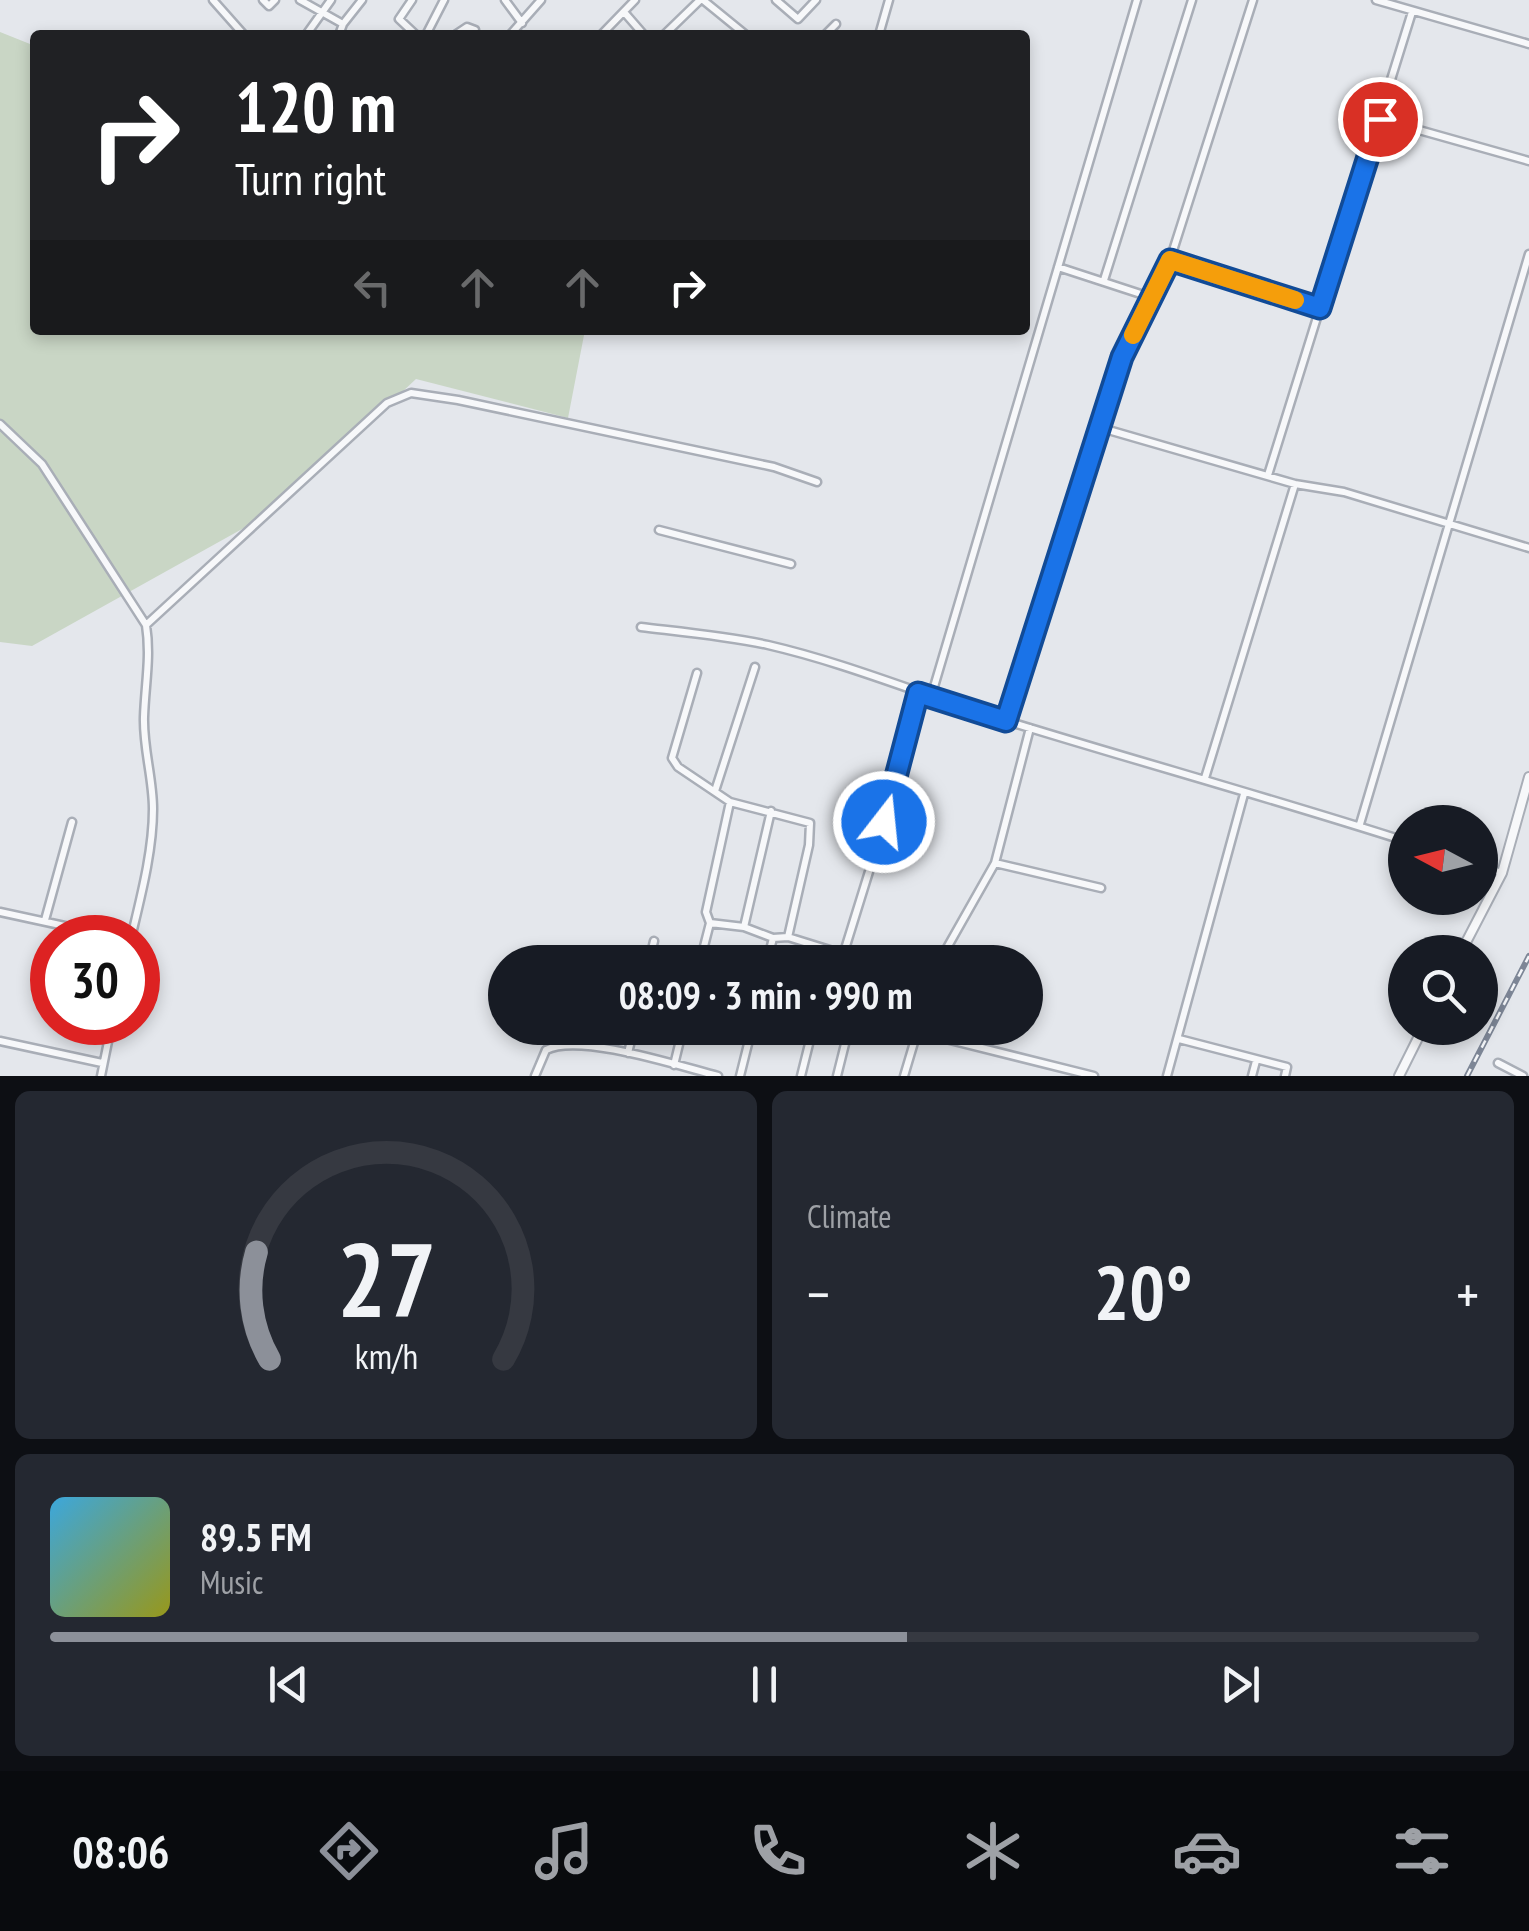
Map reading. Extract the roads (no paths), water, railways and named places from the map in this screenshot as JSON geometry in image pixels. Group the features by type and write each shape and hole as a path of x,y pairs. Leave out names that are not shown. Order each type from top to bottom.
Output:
{"street":[{"path":"212,0 239,30"},
{"path":"220,9 230,0"},
{"path":"263,0 270,6 275,0"},
{"path":"300,0 343,24"},
{"path":"309,30 331,0"},
{"path":"340,30 362,0"},
{"path":"411,30 399,19 412,0"},
{"path":"429,30 444,0"},
{"path":"505,0 522,23"},
{"path":"515,30 541,0"},
{"path":"606,30 634,0"},
{"path":"669,30 701,0 740,30"},
{"path":"776,0 798,19 816,0"},
{"path":"880,30 890,0"},
{"path":"931,696 1138,0"},
{"path":"1104,280 1192,0"},
{"path":"1006,721 1098,427 1122,357 1170,260 1253,0"},
{"path":"1376,0 1529,44"},
{"path":"624,12 640,30"},
{"path":"1268,475 1412,12"},
{"path":"830,30 836,24"},
{"path":"1380,119 1529,161"},
{"path":"1360,824 1529,254"},
{"path":"1170,260 1320,308"},
{"path":"1058,267 1153,298"},
{"path":"146,625 387,402 410,393 774,468 816,482"},
{"path":"0,424 42,464 146,625 150,652 145,749 153,807 136,915"},
{"path":"1098,427 1295,484 1344,492 1529,548"},
{"path":"1205,778 1295,484"},
{"path":"659,530 791,564"},
{"path":"641,627 768,645 857,670 1006,721 1205,778 1244,794 1388,835"},
{"path":"715,791 755,667"},
{"path":"697,673 672,758 678,767 730,802 804,819 812,826 788,937"},
{"path":"846,945 894,791 918,693"},
{"path":"949,945 996,863 1030,728"},
{"path":"1471,935 1502,873 1529,777"},
{"path":"1167,1076 1244,794"},
{"path":"704,945 710,923 706,912 730,802"},
{"path":"744,927 772,811"},
{"path":"45,915 72,822"},
{"path":"996,863 1101,888"},
{"path":"1498,872 1502,873"},
{"path":"0,912 30,917"},
{"path":"710,923 744,927 773,938 788,937 814,945"},
{"path":"772,945 773,938"},
{"path":"653,945 654,941"},
{"path":"1179,1039 1287,1067 1285,1076"},
{"path":"0,1041 102,1063"},
{"path":"101,1076 106,1045"},
{"path":"536,1076 546,1050 578,1045 718,1076"},
{"path":"628,1053 630,1045"},
{"path":"674,1065 679,1045"},
{"path":"740,1076 748,1045"},
{"path":"800,1076 808,1045"},
{"path":"837,1076 844,1045"},
{"path":"905,1076 914,1045"},
{"path":"975,1045 1094,1076"},
{"path":"1399,1076 1415,1045"},
{"path":"1252,1076 1256,1061"},
{"path":"1498,1063 1523,1076"}],"railway":[{"path":"1467,1076 1529,956"}]}
